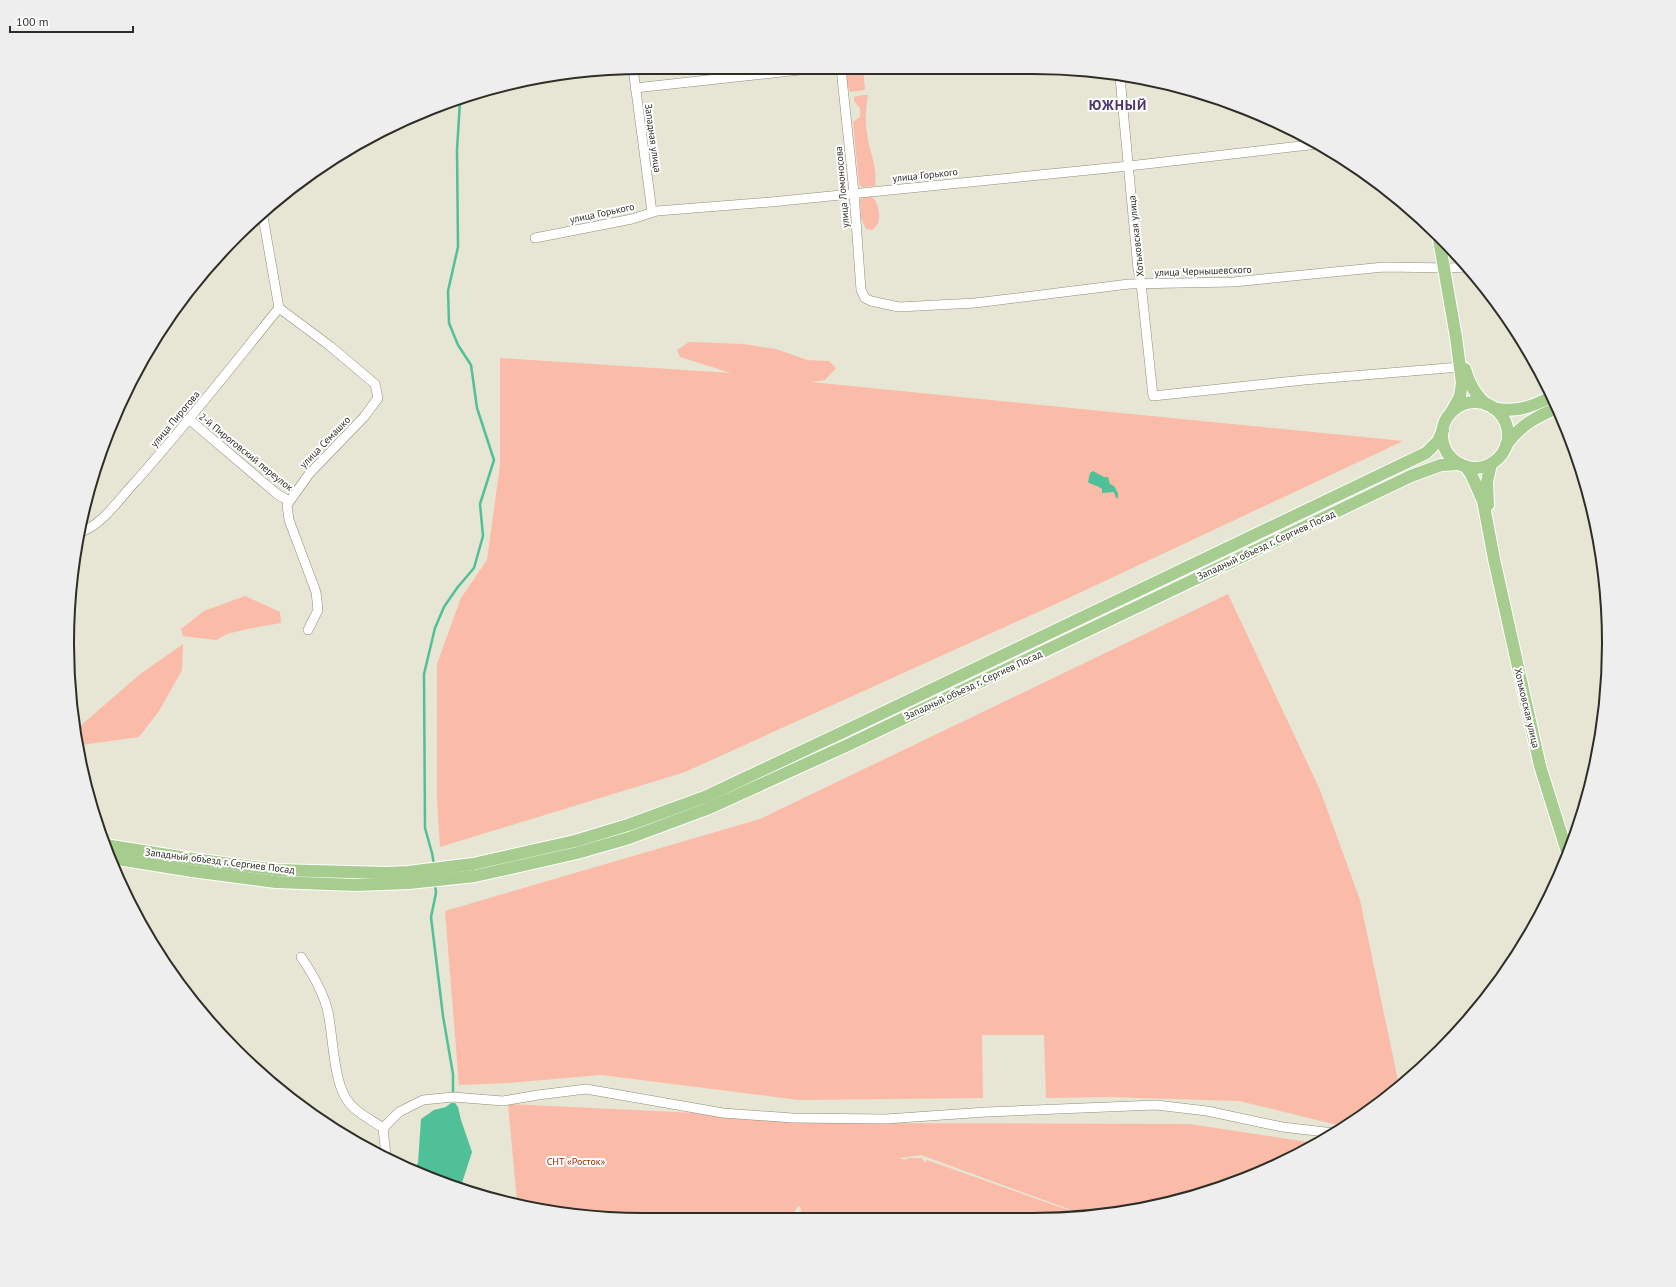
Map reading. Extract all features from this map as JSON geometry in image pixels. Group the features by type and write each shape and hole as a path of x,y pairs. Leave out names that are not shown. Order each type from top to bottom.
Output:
{"main road":[{"path":"1440,246 1460,367 1461,390 1452,412"},
{"path":"1456,337 1471,387 1479,398 1490,407 1501,416 1506,425 1507,436 1502,453 1491,464 1474,468 1462,465 1451,457 1444,447 1443,430 1447,417 1452,412 1464,404 1480,403 1490,407 1515,410 1528,407 1546,399"},
{"path":"1505,446 1519,429 1552,411"},
{"name":"Западный объезд г. Сергиев Посад","path":"474,870 628,825 705,797 1426,453 1438,441 1443,430"},
{"path":"1491,464 1487,482 1487,495 1494,560"},
{"name":"Западный объезд г. Сергиев Посад","path":"474,870 577,853 629,838 707,809 850,744 1411,476 1441,465 1462,465"},
{"path":"1462,465 1481,496 1494,560"},
{"name":"Хотьковская улица","path":"1494,560 1540,766 1565,845"},
{"name":"Западный объезд г. Сергиев Посад","path":"111,846 277,870 408,878"},
{"name":"Западный объезд г. Сергиев Посад","path":"116,859 192,871 276,882 355,885 408,878"},
{"path":"408,878 474,870"}],"street":[{"name":"Западная улица","path":"634,74 652,212"},
{"path":"635,88 763,74"},
{"name":"улица Ломоносова","path":"842,74 854,193 861,290 865,298 871,301"},
{"name":"Хотьковская улица","path":"1120,81 1138,269 1141,283 1153,396 1304,380 1460,367"},
{"name":"улица Горького","path":"535,238 632,219 652,212 771,202 1129,166 1308,145"},
{"path":"263,219 279,308"},
{"name":"улица Чернышевского","path":"871,301 899,307 975,303 1141,283 1233,282 1384,267 1460,267"},
{"name":"улица Пирогова","path":"85,531 89,530 102,518 190,420 279,308"},
{"name":"улица Семашко","path":"279,308 330,346 375,384 378,398 364,417 309,474 289,501"},
{"name":"2-й Пироговский переулок","path":"190,420 277,494 289,501"},
{"path":"289,501 287,505 289,520 316,592 318,610 308,630"},
{"path":"301,957 313,975 327,1008 337,1070 342,1090 351,1105 383,1128 385,1151"},
{"path":"383,1128 399,1112 423,1100 453,1097 503,1101 538,1094 586,1089 723,1113 793,1118 886,1119 986,1112 1156,1105 1207,1112 1282,1127 1325,1132"}],"green space":[{"path":"847,74 864,74 865,90 850,92 847,83"},
{"path":"868,95 866,128 876,179 875,186 862,187 859,184 853,122 860,117 860,108 854,101 854,97"},
{"path":"872,197 874,199 879,210 878,222 872,230 866,229 861,218 860,199"},
{"path":"689,342 743,344 776,349 807,360 829,361 836,368 825,380 811,382 1403,441 1060,602 685,772 440,847 437,800 437,664 461,598 487,560 500,465 500,358 731,373 680,357 677,350"},
{"path":"1228,594 1320,790 1360,900 1398,1080 1338,1124 1239,1101 1109,1097 1046,1098 1044,1035 982,1035 983,1098 799,1100 601,1075 507,1083 459,1085 445,911 760,819"},
{"path":"245,596 280,612 281,623 227,634 216,640 183,636 181,629 204,611"},
{"path":"183,644 182,670 159,711 139,737 83,745 80,726 139,675"},
{"name":"СНТ «Росток»","path":"508,1104 719,1114 824,1123 1189,1124 1308,1142 1250,1170 1216,1183 1180,1194 1144,1202 1075,1211 921,1155 900,1158 905,1160 909,1158 921,1158 925,1162 927,1160 1073,1212 1070,1212 800,1213 799,1205 793,1213 644,1213 606,1212 569,1208 517,1199"}],"shaded area":[{"path":"1093,471 1104,477 1108,477 1110,484 1114,486 1118,493 1118,498 1116,498 1114,492 1102,493 1102,489 1088,482 1090,473"},
{"path":"451,1103 455,1103 458,1107 472,1152 462,1184 416,1165 418,1163 421,1119 434,1110 446,1107"}],"waterway":[{"path":"434,865 425,828 424,674 435,628 444,607 457,588 474,568 483,536 480,504 494,460 477,408 471,365 458,345 449,323 448,291 458,247 457,150 460,104"},
{"path":"435,884 436,893 431,917 443,1016 453,1074 453,1092"}],"district":[{"name":"ЮЖНЫЙ","path":"1118,105"}]}
